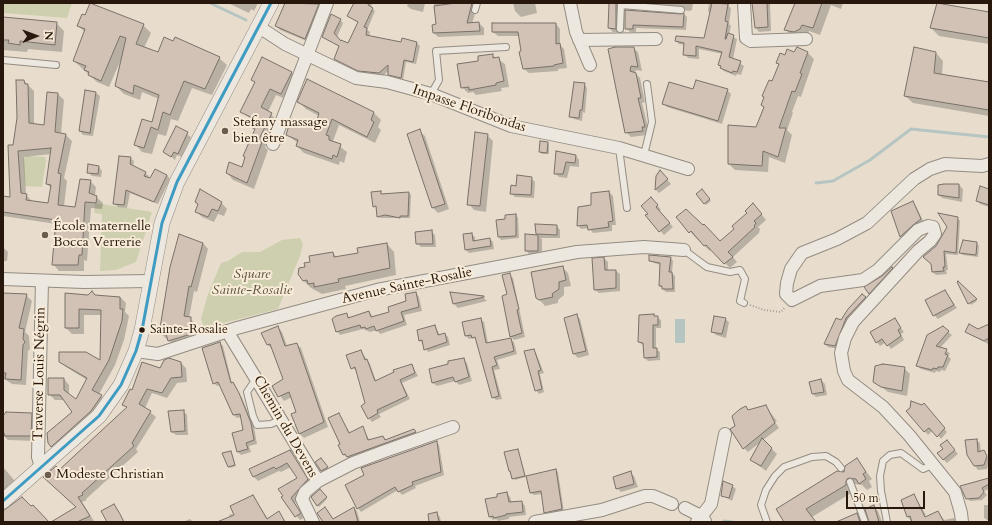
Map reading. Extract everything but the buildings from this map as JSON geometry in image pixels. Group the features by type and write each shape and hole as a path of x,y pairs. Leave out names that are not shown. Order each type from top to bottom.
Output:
{"street":[{"path":"3,501 99,416 121,385 136,351 145,315 150,281 162,223 177,182 271,3"},
{"path":"273,144 327,3"},
{"path":"570,3 579,40 590,65"},
{"path":"744,3 746,38 751,41 806,39"},
{"name":"Impasse Floribondas","path":"259,27 307,56 356,78 387,82 430,94 511,126 619,148 688,169"},
{"path":"579,40 656,39"},
{"path":"962,522 955,492 934,464 882,407 848,380 844,371 841,353 845,338 853,322 918,251 930,241 935,234 933,227 928,226 918,230 878,270 863,280 820,286 792,300 786,294 791,269 802,253 837,239 867,223 914,179 930,169 945,164 982,166 989,164"},
{"name":"Avenue Sainte-Rosalie","path":"136,351 158,354 227,331 377,290 577,252 644,247 684,250"},
{"path":"3,278 42,281 150,281"},
{"name":"Traverse Louis Négrin","path":"41,467 38,457 42,281"},
{"name":"Chemin du Devens","path":"227,331 318,481 305,492 302,499 312,522"},
{"path":"318,481 353,463 453,427"},
{"path":"685,508 702,520 711,504 725,434"},
{"path":"535,522 602,510 645,496 653,496 672,504"}],"lane":[{"path":"475,10 478,3"},
{"path":"620,29 621,4 681,10"},
{"path":"430,94 439,80 436,51 506,47"},
{"path":"3,60 56,65"},
{"path":"644,155 652,122 647,84"},
{"path":"619,148 627,208"},
{"path":"684,250 706,267 730,272 740,270 745,279 740,300 744,303"},
{"path":"256,378 247,392 253,416 258,425 271,424 280,420"},
{"path":"887,522 881,491 880,476 883,461 890,455 901,453 923,469 934,464"},
{"path":"767,522 761,505 766,490 784,467 812,457 826,456 836,462 841,468"},
{"path":"850,482 865,522"}],"path":[{"path":"744,303 764,310 781,312 792,300"}],"green space":[{"path":"3,3 72,3 67,18 3,13"},
{"path":"28,156 45,157 46,161 42,187 25,186 23,158"},
{"path":"95,203 152,212 136,262 116,270 100,271 102,214 94,213"},
{"name":"Square Sainte-Rosalie","path":"300,238 303,244 300,256 278,309 204,328 201,319 208,294 221,263 228,261 242,252 260,252 282,240"}],"shaded area":[{"path":"675,319 685,319 685,343 675,343"}],"waterway":[{"path":"210,3 246,20"},
{"path":"816,183 833,181 870,160 911,129 989,137"},
{"path":"724,521 733,522"}],"transit line":[{"path":"3,501 99,416 121,385 136,351 142,330 162,223 177,182 271,3"}],"place":[{"name":"Stefany massage bien être","path":"225,131"},
{"name":"École maternelle Bocca Verrerie","path":"45,235"},
{"name":"Sainte-Rosalie","path":"142,330"},
{"name":"Modeste Christian","path":"48,475"}]}
